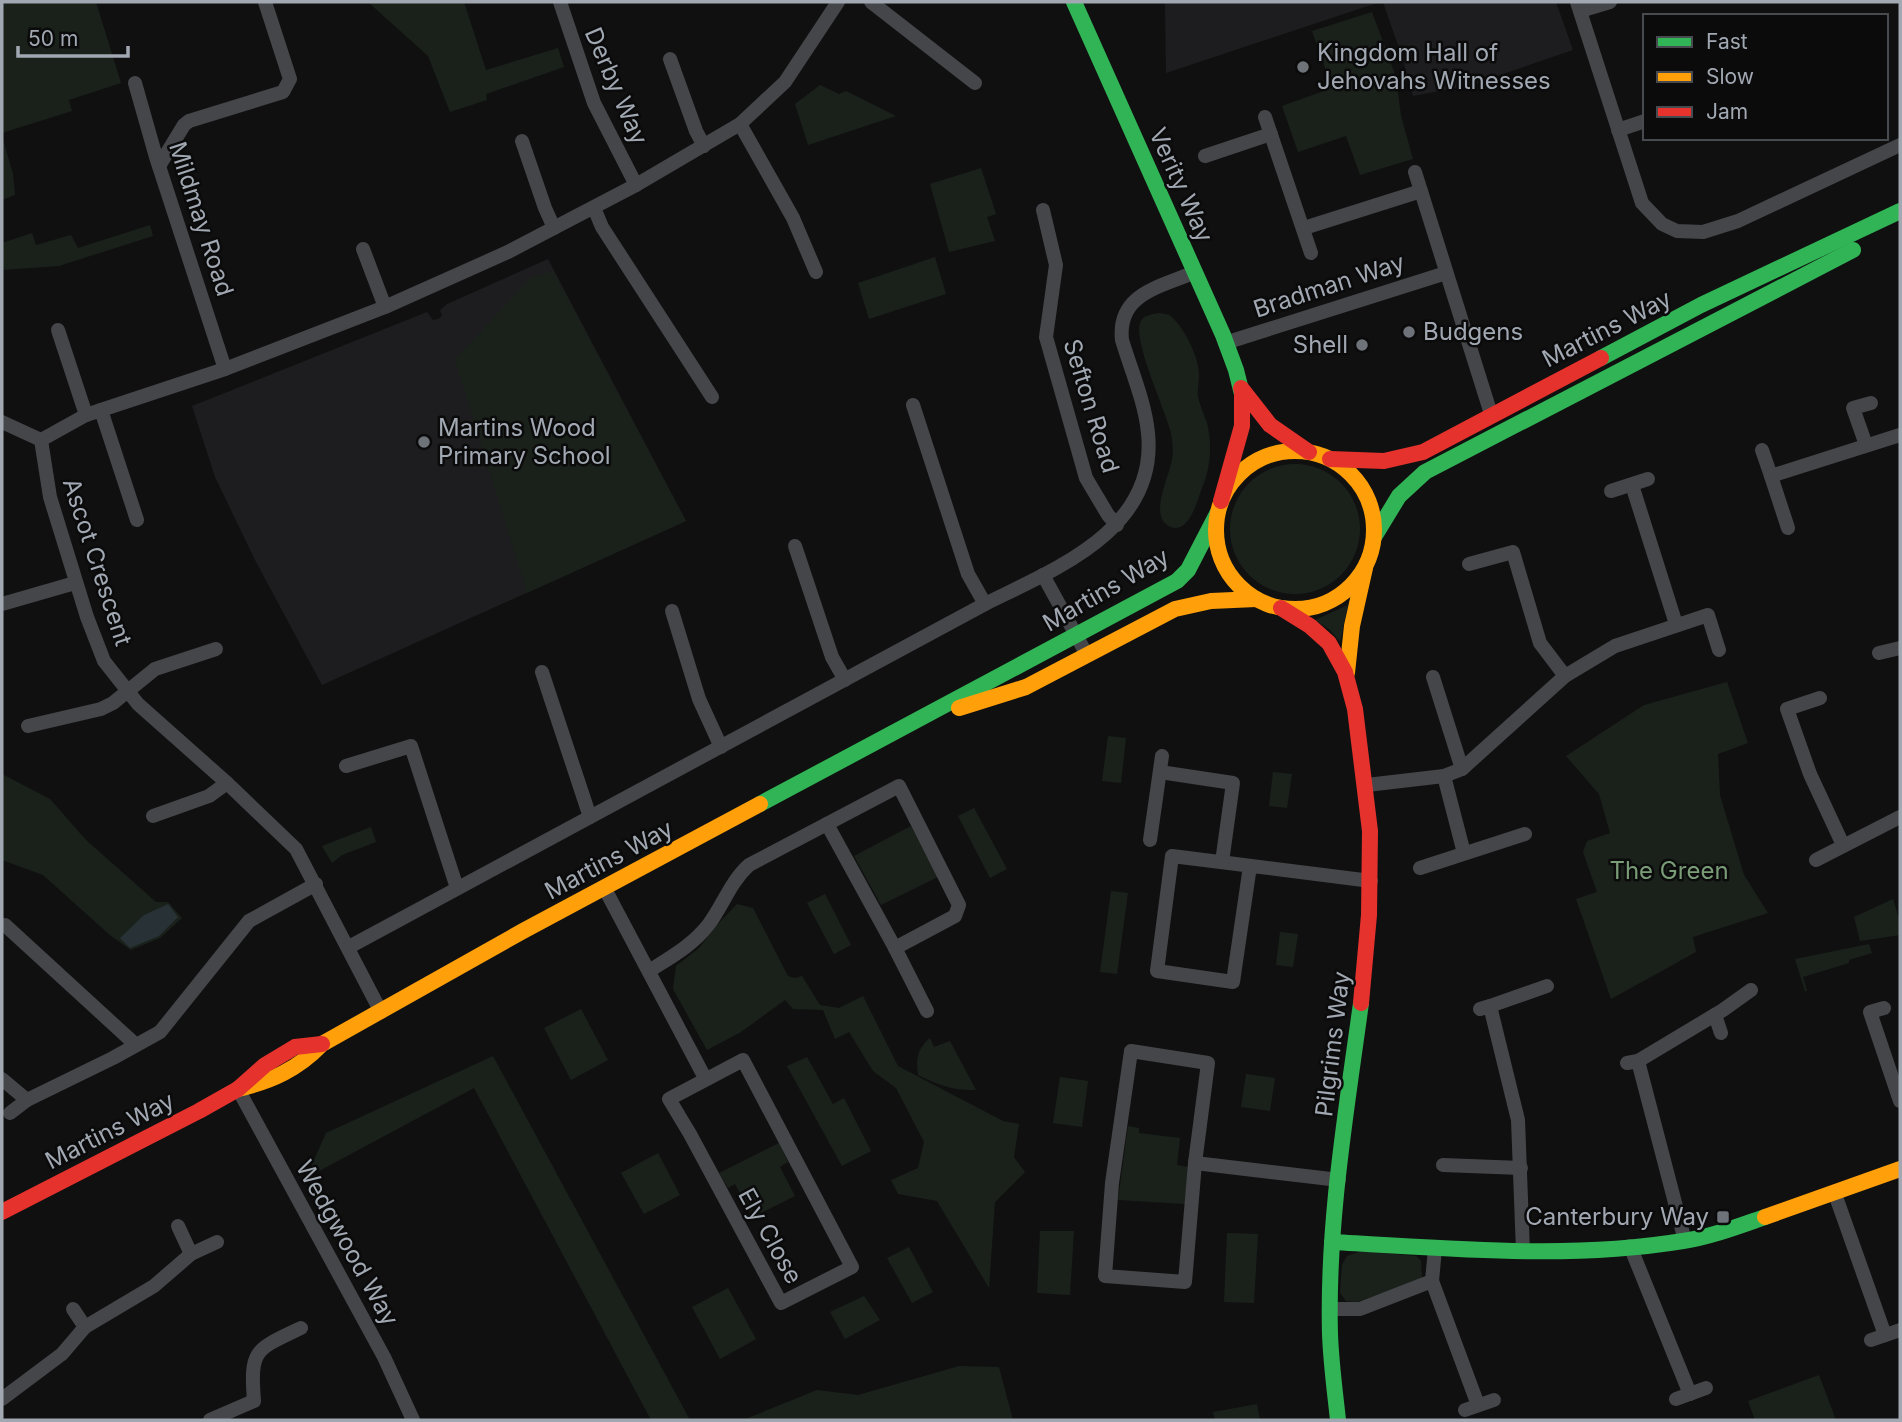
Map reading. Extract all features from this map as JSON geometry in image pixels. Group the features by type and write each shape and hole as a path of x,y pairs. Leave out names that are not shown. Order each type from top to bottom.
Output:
{"street":[{"path":"159,166 184,125 190,121 283,92 290,79 265,2"},
{"name":"Derby Way","path":"559,2 594,103 636,185"},
{"path":"2,422 41,440 86,415 225,369 385,307 457,276 554,228 636,185 740,124 785,82 838,2"},
{"path":"871,2 975,83"},
{"name":"Verity Way","path":"1074,2 1195,272 1241,388 1241,426 1219,508"},
{"path":"1610,2 1578,6 1637,192 1647,210 1662,224 1677,231 1691,233 1738,221 1900,145"},
{"path":"670,59 695,131 704,146"},
{"name":"Mildmay Road","path":"135,83 225,369"},
{"name":"Bradman Way","path":"1265,117 1311,253"},
{"path":"1618,130 1643,122"},
{"path":"740,124 793,218 816,272"},
{"path":"1205,156 1271,134"},
{"path":"522,141 544,208 554,228"},
{"path":"1415,172 1491,414"},
{"path":"1304,228 1422,191"},
{"path":"593,208 712,397"},
{"name":"Sefton Road","path":"1043,210 1056,265 1046,337 1086,478 1117,525"},
{"name":"Martins Way","path":"2,1212 154,1135 238,1088 265,1065 295,1047 322,1044 523,931 1177,581 1188,570 1230,485 1242,471 1257,461 1282,452 1309,452 1330,459 1364,462 1405,458 1423,452 1701,305 1900,211"},
{"name":"Martins Way","path":"1374,537 1399,496 1425,472 1838,256 1900,228"},
{"path":"363,249 385,307"},
{"name":"Sefton Road","path":"349,947 1095,545 1117,525 1132,504 1146,466 1149,436 1122,340 1122,321 1130,304 1138,298 1195,272"},
{"name":"Bradman Way","path":"1225,343 1446,273"},
{"path":"58,330 86,415"},
{"name":"Verity Way","path":"1241,388 1264,421 1309,452"},
{"path":"1866,445 1851,401 1871,403"},
{"path":"913,405 968,574 985,604"},
{"name":"Ascot Crescent","path":"101,410 136,520"},
{"path":"1772,476 1900,435"},
{"name":"Ascot Crescent","path":"41,440 50,497 75,583 104,661 126,691 296,849 381,1012"},
{"path":"1762,450 1788,528"},
{"name":"Martins Way","path":"1219,508 1216,534 1219,554 1240,587 1256,599 1281,608 1301,609 1320,605 1353,584 1365,568 1374,537 1371,509 1359,483 1346,469 1330,459"},
{"path":"1611,491 1648,480"},
{"path":"1632,485 1676,624"},
{"path":"1508,537 1541,643 1564,676"},
{"path":"795,547 832,657 845,680"},
{"path":"1469,564 1513,552"},
{"name":"Pilgrims Way","path":"1347,674 1352,626 1365,568"},
{"path":"1043,575 1087,655"},
{"path":"2,604 75,583"},
{"name":"Martins Way","path":"919,721 1026,687 1175,609 1211,601 1256,599"},
{"name":"Pilgrims Way","path":"1281,608 1323,636 1347,674 1367,785 1371,881 1368,947 1332,1242 1330,1354 1338,1420"},
{"path":"672,611 699,699 721,747"},
{"path":"1367,785 1444,776 1462,769 1564,676 1615,646 1708,615 1719,650"},
{"path":"1879,653 1900,648"},
{"name":"Ascot Crescent","path":"28,726 101,709 113,703 155,669 216,649"},
{"path":"542,672 590,817"},
{"path":"1433,677 1462,769"},
{"path":"1821,698 1787,709 1810,774 1843,845"},
{"path":"346,766 411,746 457,888"},
{"path":"1150,840 1162,757"},
{"path":"1160,772 1233,783 1222,862"},
{"path":"1444,776 1464,853"},
{"path":"153,816 209,796 227,783"},
{"path":"649,971 700,936 739,874 749,865 899,786 958,898 959,905 955,916 895,948"},
{"path":"1816,860 1900,817"},
{"path":"827,824 927,1011"},
{"path":"1420,868 1525,834"},
{"path":"1250,866 1233,982 1157,971 1172,856 1371,881"},
{"path":"10,1113 27,1100 160,1032 249,921 316,884"},
{"path":"604,889 705,1079"},
{"path":"5,925 136,1045"},
{"path":"1523,1252 1518,1120 1485,1007 1547,986"},
{"path":"1685,1241 1632,1062 1715,1015 1751,990"},
{"path":"1884,1008 1870,1012 1900,1101"},
{"path":"1715,1015 1721,1033"},
{"path":"1131,1051 1208,1063 1195,1163 1185,1282 1105,1276 1112,1183 1131,1051"},
{"name":"Ely Close","path":"743,1060 852,1267 780,1303 669,1098 705,1079 743,1060"},
{"path":"2,1079 27,1100"},
{"name":"Wedgwood Way","path":"238,1088 384,1357 413,1420"},
{"path":"1195,1163 1339,1180"},
{"path":"1443,1165 1521,1168"},
{"path":"1332,1242 1435,1249 1572,1252 1685,1241 1835,1194 1900,1169"},
{"path":"1835,1194 1878,1337 1900,1330"},
{"path":"178,1226 191,1254"},
{"path":"2,1399 62,1354 85,1327 154,1286 191,1254 217,1242"},
{"path":"1630,1246 1683,1396 1706,1388"},
{"path":"1435,1249 1432,1281 1471,1407 1494,1400"},
{"path":"1329,1309 1360,1309 1432,1281"},
{"path":"73,1309 85,1327"},
{"path":"209,1420 254,1401 254,1358 265,1347 301,1328"}],"shaded area":[{"path":"1165,2 1380,2 1166,73"},
{"path":"1383,2 1556,2 1573,50 1471,85 1413,96"},
{"name":"Martins Wood Primary School","path":"548,259 686,521 322,685 255,560 215,477 192,406 427,312 433,320 438,319 442,316 440,310 447,304"},
{"path":"168,904 178,917 159,936 130,948 120,938 144,915"}],"green space":[{"path":"2,2 96,2 121,83 69,100 72,111 2,133"},
{"path":"368,2 464,2 486,70 558,48 564,67 486,94 487,100 450,112 428,56"},
{"path":"1372,12 1396,77 1401,116 1413,159 1360,175 1346,136 1298,152 1282,106 1332,88 1312,31"},
{"path":"820,85 839,94 846,91 896,116 808,145 795,104"},
{"path":"2,136 13,174 15,195 2,200"},
{"path":"981,168 996,214 987,217 995,241 949,252 930,184"},
{"path":"150,225 153,236 59,266 2,270 2,243 32,233 36,245 71,235 78,248"},
{"path":"935,257 946,294 869,319 858,283"},
{"path":"553,271 686,521 527,593 455,360 530,278"},
{"path":"1159,313 1169,315 1175,320 1194,352 1199,369 1198,397 1210,438 1208,470 1199,498 1188,520 1178,528 1164,522 1161,515 1162,496 1173,456 1171,433 1145,358 1139,330 1144,317"},
{"path":"1295,464 1320,469 1341,483 1355,504 1360,529 1355,554 1341,575 1320,589 1295,594 1270,589 1249,575 1235,554 1230,529 1235,504 1249,483 1270,469"},
{"path":"1348,605 1340,642 1330,630 1315,620"},
{"name":"The Green","path":"1727,682 1748,743 1718,754 1720,795 1744,875 1768,913 1693,937 1696,952 1611,999 1576,899 1597,892 1583,852 1587,841 1610,833 1599,794 1566,756 1644,705"},
{"path":"1108,736 1126,738 1121,783 1102,781"},
{"path":"1273,772 1292,774 1287,808 1269,806"},
{"path":"2,774 50,799 86,840 156,902 168,902 182,918 160,938 131,950 111,936 43,875 2,860"},
{"path":"974,808 1007,869 990,878 958,816"},
{"path":"911,826 938,877 881,905 854,856"},
{"path":"371,827 376,842 342,855 332,863 322,846"},
{"path":"1111,891 1128,893 1117,974 1100,972"},
{"path":"825,894 851,945 834,954 807,903"},
{"path":"1893,899 1900,922 1900,935 1860,941 1854,917"},
{"path":"737,904 753,908 788,976 802,976 820,1005 839,1008 863,996 898,1066 1003,1121 1019,1124 1014,1157 1025,1172 995,1202 989,1288 937,1201 898,1194 891,1180 918,1168 924,1142 896,1088 873,1071 849,1032 835,1039 823,1010 793,1009 785,1000 741,1032 707,1050 673,989 676,966 699,948"},
{"path":"1280,932 1298,934 1293,967 1276,965"},
{"path":"1869,944 1872,953 1803,977 1805,991 1795,959"},
{"path":"581,1009 608,1060 571,1080 544,1028"},
{"path":"930,1038 934,1047 950,1041 976,1090 946,1087 918,1075 918,1055"},
{"path":"493,1056 690,1420 651,1420 474,1088 306,1178 326,1133"},
{"path":"807,1057 833,1104 844,1098 871,1151 842,1166 787,1066"},
{"path":"1246,1074 1275,1078 1270,1111 1241,1107"},
{"path":"1060,1077 1088,1081 1082,1127 1053,1123"},
{"path":"1128,1126 1139,1128 1139,1133 1180,1138 1177,1165 1188,1167 1185,1204 1118,1200"},
{"path":"779,1143 788,1162 780,1167 795,1196 753,1217 735,1184 728,1188 719,1173"},
{"path":"658,1153 680,1195 644,1214 621,1173"},
{"path":"1040,1231 1074,1231 1070,1295 1037,1293"},
{"path":"1227,1233 1258,1234 1254,1303 1224,1302"},
{"path":"909,1247 933,1292 912,1303 887,1258"},
{"path":"1362,1251 1416,1256 1421,1261 1422,1277 1416,1282 1357,1302 1346,1301 1340,1293 1342,1265 1347,1256"},
{"path":"728,1288 756,1339 720,1359 692,1307"},
{"path":"864,1296 880,1320 845,1339 830,1312"},
{"path":"959,1366 999,1367 1013,1420 743,1420 817,1390 858,1395"},
{"path":"1819,1375 1836,1420 1755,1420 1748,1401"},
{"path":"1257,1404 1260,1420 1215,1420 1213,1412"}],"traffic: fast":[{"path":"1074,2 1223,335 1242,394"},
{"path":"1601,358 1701,305 1900,211"},
{"path":"1374,537 1399,496 1425,472 1853,250"},
{"path":"760,804 1177,581 1188,570 1217,514"},
{"path":"1338,1420 1330,1334 1331,1251 1361,1003"},
{"path":"1332,1242 1508,1251 1596,1250 1693,1239 1765,1217"}],"traffic: slow":[{"path":"1295,451 1325,457 1351,474 1368,500 1374,530 1368,560 1351,586 1325,603 1295,609 1265,603 1239,586 1222,560 1216,530 1222,500 1239,474 1265,457 1295,451"},
{"path":"1347,673 1352,626 1365,568"},
{"path":"959,708 1026,687 1175,609 1211,601 1256,599"},
{"path":"238,1089 284,1073 322,1044 523,931 760,804"},
{"path":"1765,1217 1900,1169"}],"traffic: jam":[{"path":"1330,459 1384,461 1423,452 1601,358"},
{"path":"1241,388 1270,425 1309,452"},
{"path":"1221,501 1242,426 1242,394"},
{"path":"1281,608 1310,626 1329,643 1345,672 1355,709 1370,831 1369,915 1361,1003"},
{"path":"2,1212 199,1111 238,1089 265,1065 295,1047 322,1044"}],"place":[{"name":"Kingdom Hall of Jehovahs Witnesses","path":"1303,67"},
{"name":"Budgens","path":"1409,332"},
{"name":"Shell","path":"1362,345"},
{"name":"Martins Wood Primary School","path":"424,442"},
{"name":"Canterbury Way","path":"1723,1217"}]}
